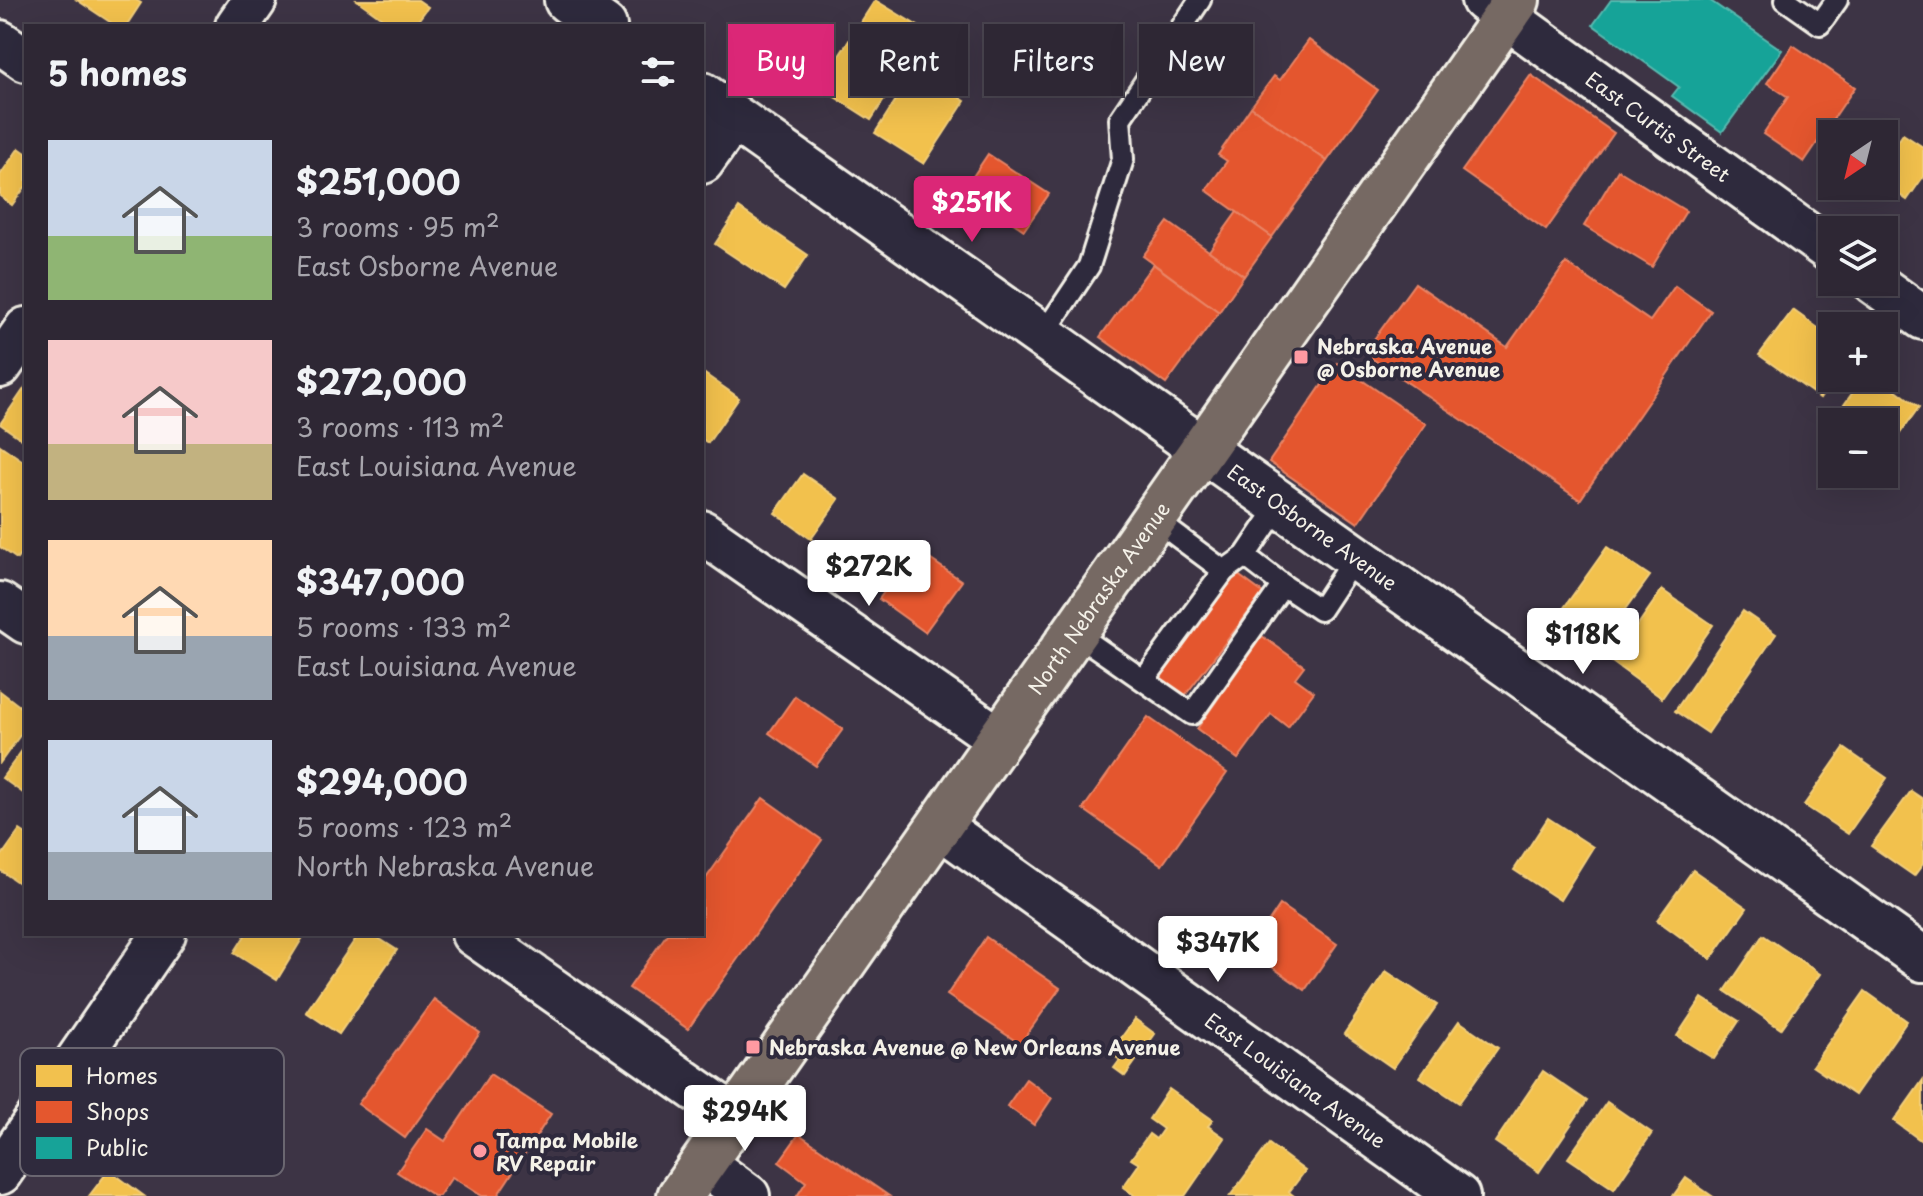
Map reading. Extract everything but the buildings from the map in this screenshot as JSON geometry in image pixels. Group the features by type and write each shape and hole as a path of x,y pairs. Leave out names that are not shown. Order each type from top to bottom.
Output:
{"main road":[{"name":"North Nebraska Avenue","path":"691,1180 1203,449 1502,5"}],"street":[{"path":"238,24 255,0"},
{"path":"567,0 601,24"},
{"name":"East Curtis Street","path":"1502,5 1818,242"},
{"path":"0,42 24,59"},
{"path":"704,155 718,106"},
{"name":"East Osborne Avenue","path":"718,106 1923,959"},
{"path":"1892,296 1923,318"},
{"path":"0,366 24,332"},
{"path":"704,533 998,738"},
{"path":"0,604 24,621"},
{"name":"East Louisiana Avenue","path":"939,826 1458,1196"},
{"path":"86,1048 163,936"},
{"path":"476,936 735,1117"},
{"path":"0,1173 20,1144"},
{"path":"691,1180 748,1196"}],"lane":[{"path":"1043,335 1089,266 1123,159 1120,119 1200,0"},
{"path":"1786,0 1820,24 1837,0"},
{"path":"1144,680 1206,605 1224,571 1245,556 1280,504"},
{"path":"1154,519 1224,571"},
{"path":"1245,556 1320,610 1355,557"},
{"path":"1074,632 1192,714 1212,672 1242,630 1283,585"}],"place":[{"name":"Nebraska Avenue @ Osborne Avenue","path":"1301,357"},
{"name":"Nebraska Avenue @ New Orleans Avenue","path":"753,1047"},
{"name":"Tampa Mobile RV Repair","path":"480,1151"}]}
